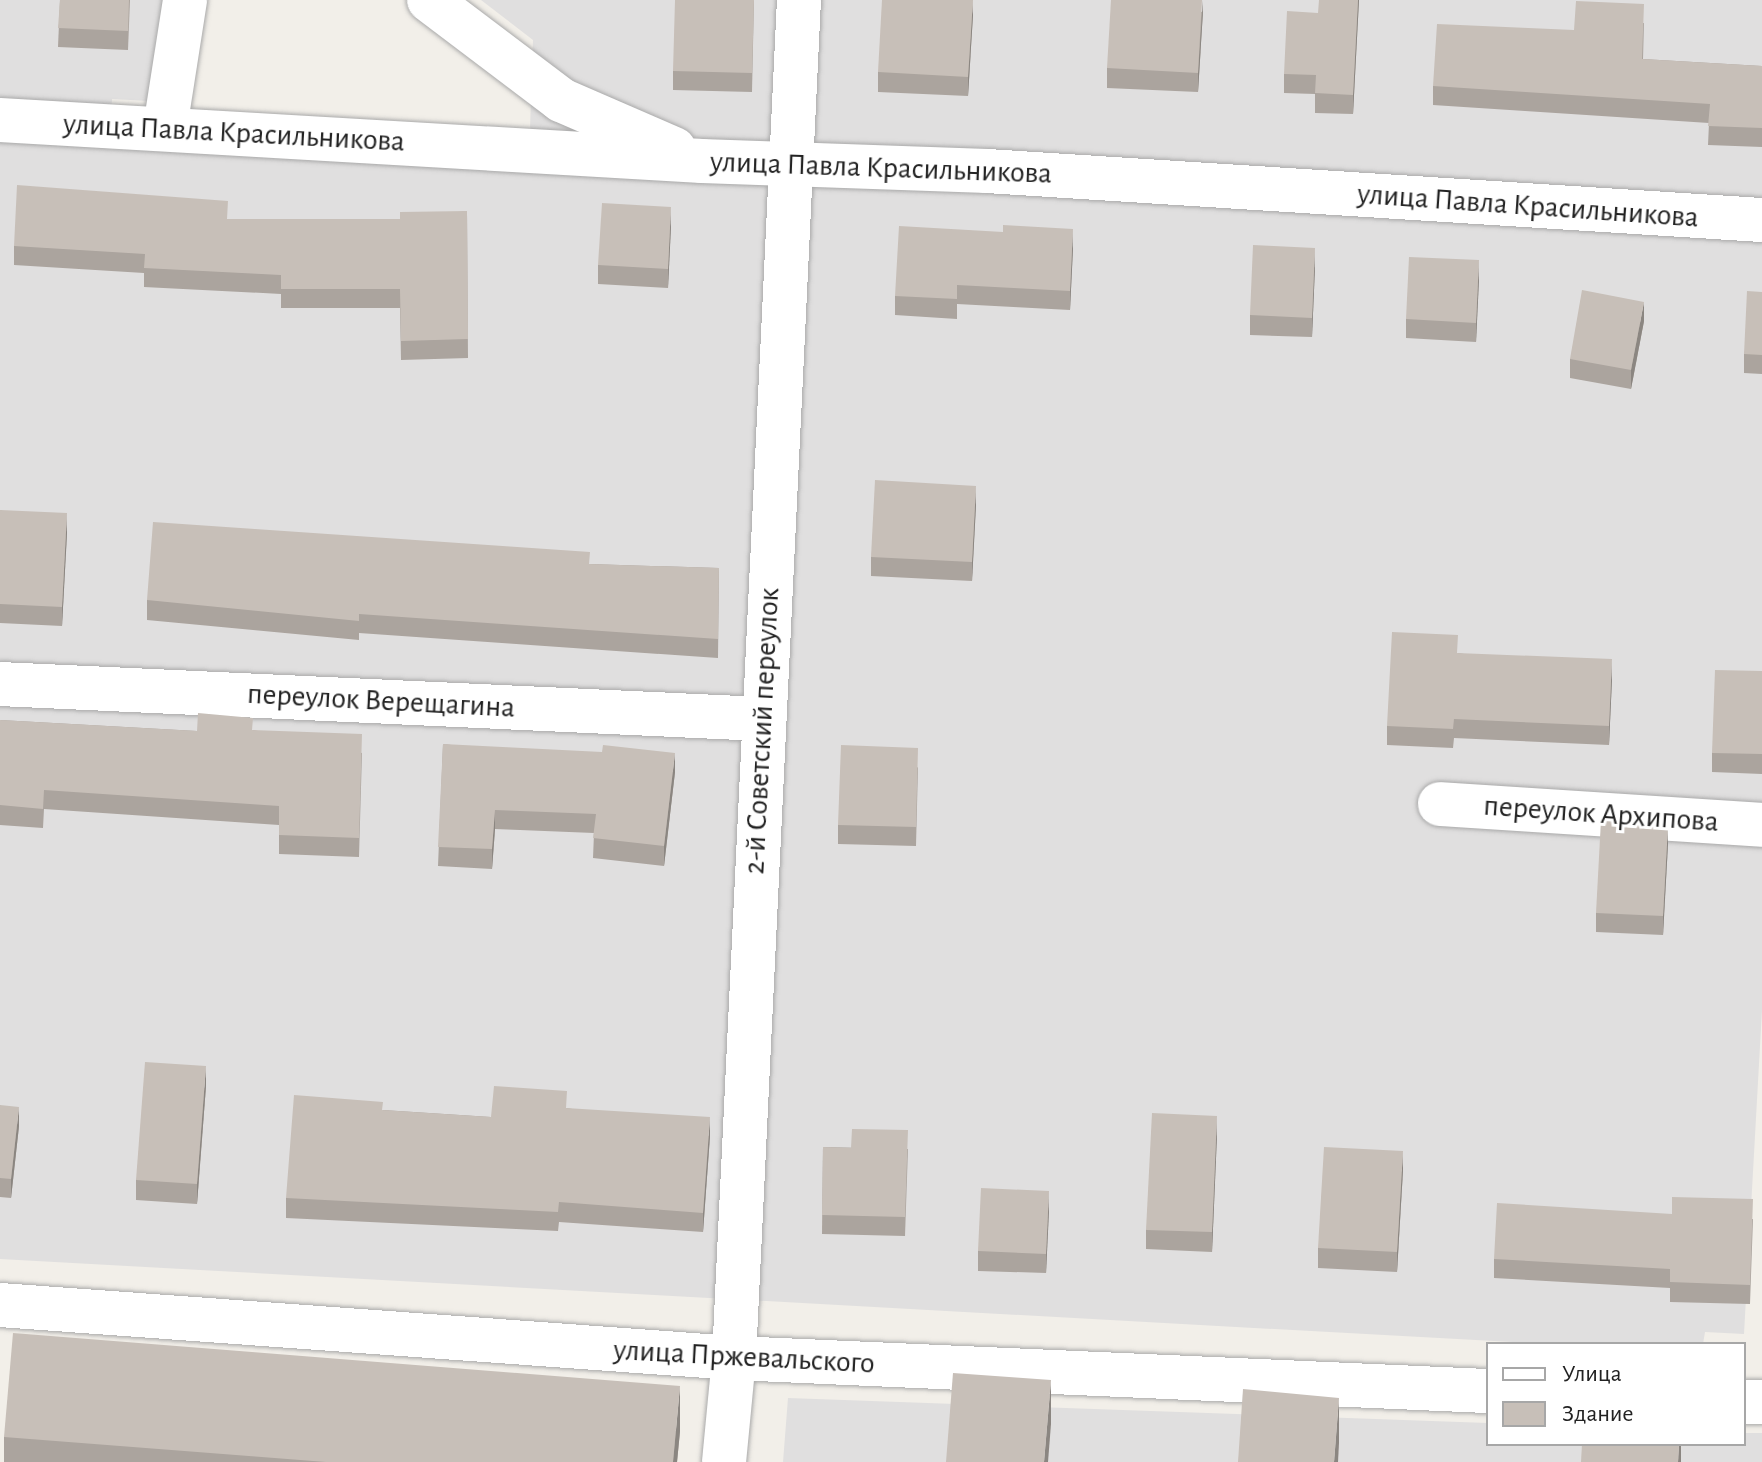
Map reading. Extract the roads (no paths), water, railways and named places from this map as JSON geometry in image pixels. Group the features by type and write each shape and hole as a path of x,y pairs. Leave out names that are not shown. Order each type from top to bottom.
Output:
{"street":[{"path":"165,128 185,0"},
{"path":"429,0 561,100 702,161"},
{"name":"2-й Советский переулок","path":"724,1462 734,1358 799,0"},
{"name":"улица Павла Красильникова","path":"0,120 1762,220"},
{"name":"переулок Верещагина","path":"0,684 763,719"},
{"name":"переулок Архипова","path":"1440,804 1762,825"},
{"name":"улица Пржевальского","path":"0,1305 734,1358 1486,1391"}]}
